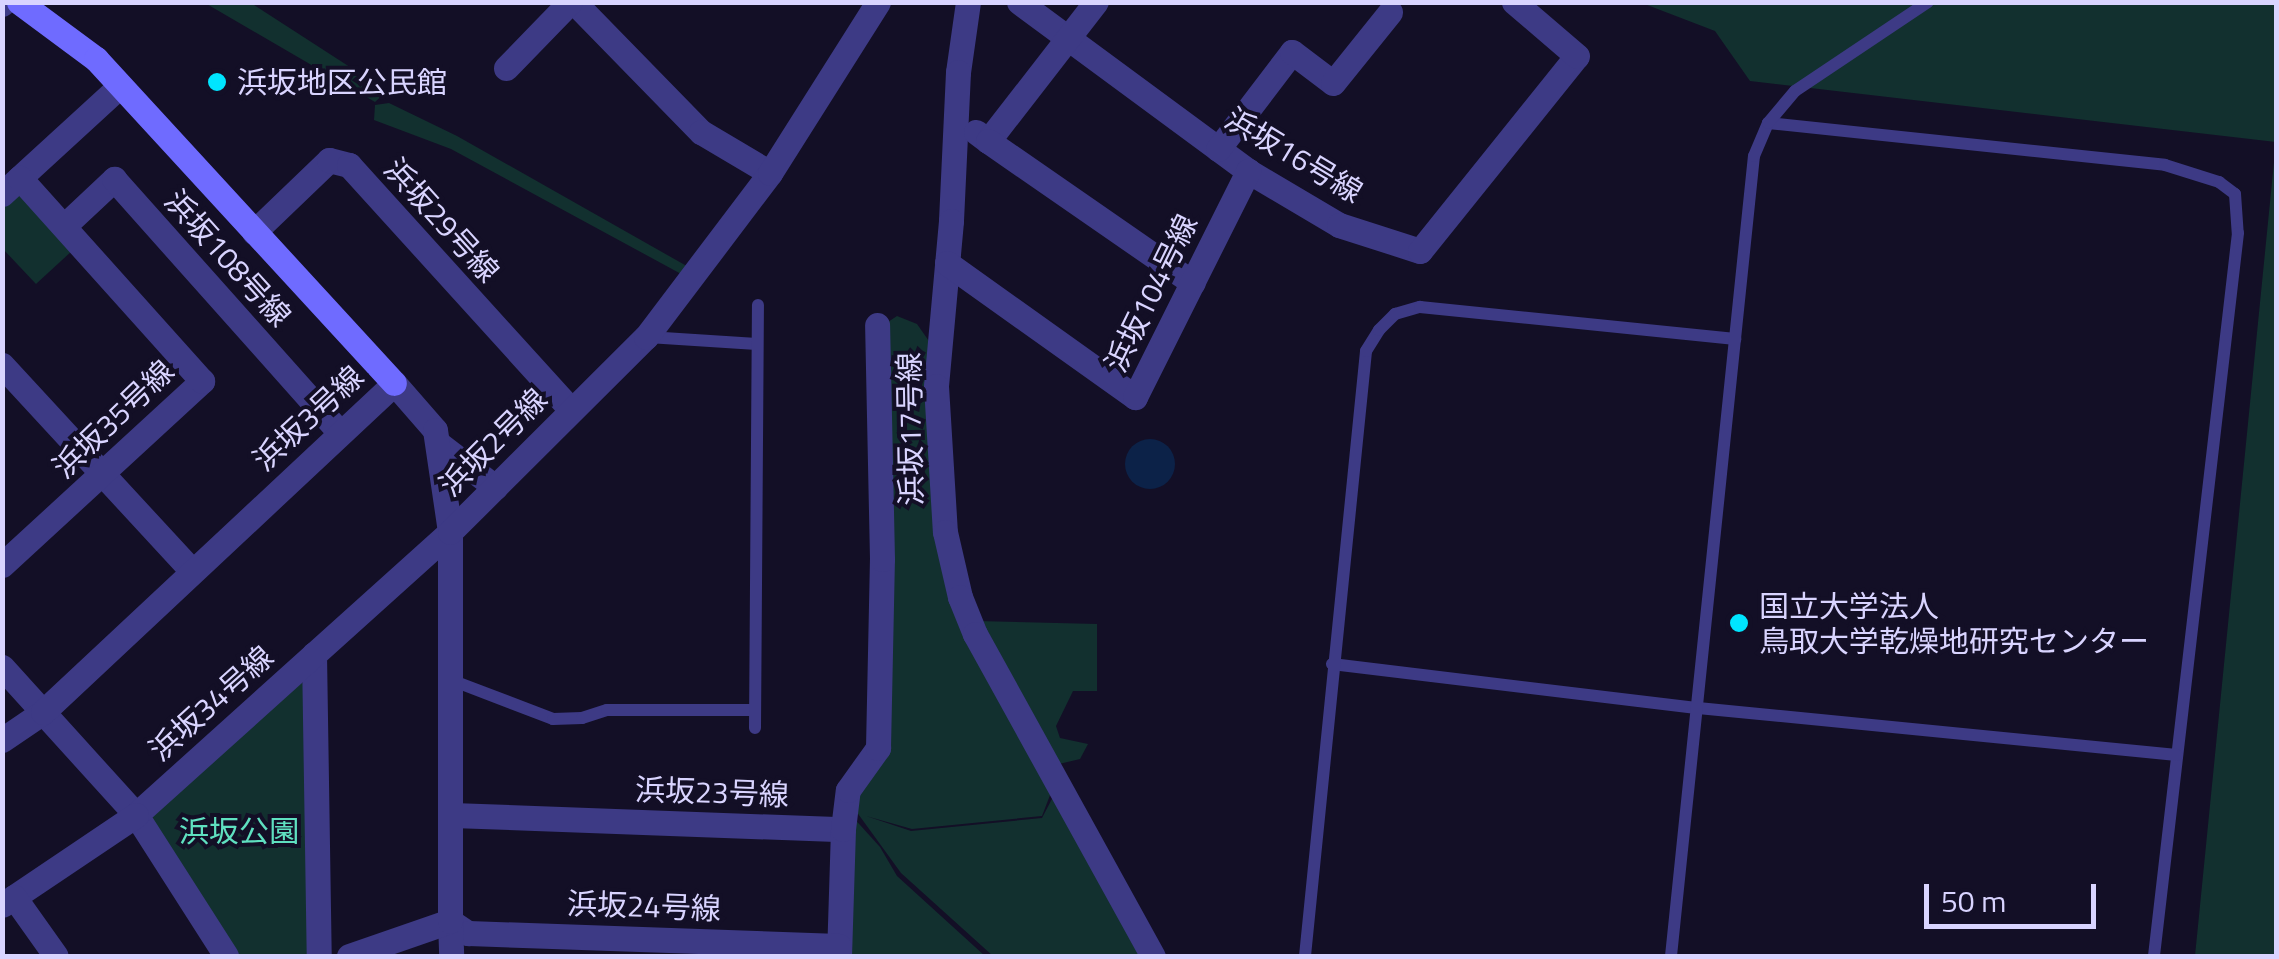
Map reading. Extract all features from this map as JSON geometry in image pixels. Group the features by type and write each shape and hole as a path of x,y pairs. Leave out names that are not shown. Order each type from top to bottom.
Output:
{"street":[{"name":"浜坂3号線","path":"2,740 43,712 394,383 96,60 19,2"},
{"name":"浜坂2号線","path":"451,956 450,532 646,337 770,173 878,2"},
{"name":"浜坂17号線","path":"968,2 936,386 945,532 960,597 975,634 1153,956"},
{"name":"浜坂16号線","path":"1019,2 1248,170 1339,225 1420,251 1577,56 1514,2"},
{"path":"988,141 1096,2"},
{"path":"506,68 564,5 701,132 770,173"},
{"path":"1218,149 1292,52 1332,84 1390,12"},
{"path":"11,186 120,86"},
{"path":"956,119 1193,283"},
{"name":"浜坂29号線","path":"254,232 329,160 348,165 570,410"},
{"name":"浜坂104号線","path":"948,263 1135,398 1248,170"},
{"name":"浜坂108号線","path":"64,226 114,179 340,433"},
{"name":"浜坂35号線","path":"2,565 104,476 202,381 64,226 11,186"},
{"path":"839,951 842,829 848,790 878,748 882,560 877,326"},
{"path":"8,381 191,570"},
{"path":"394,383 435,430 450,532"},
{"path":"439,444 495,487"},
{"name":"浜坂34号線","path":"8,901 136,815 450,532"},
{"path":"314,654 319,956"},
{"path":"2,668 136,815 226,956"},
{"name":"浜坂23号線","path":"452,815 842,829"},
{"path":"8,901 56,956"},
{"path":"349,956 450,920"},
{"name":"浜坂24号線","path":"450,920 468,933 839,951"}],"lane":[{"path":"1672,956 1754,156 1782,102 1928,2"},
{"path":"1768,123 2166,165 2219,182 2235,194 2238,233 2154,956"},
{"path":"754,728 758,305"},
{"path":"1305,956 1366,351 1395,314 1420,307 1735,340"},
{"path":"646,337 758,344"},
{"path":"1332,664 1698,708 2177,755"},
{"path":"451,680 553,719 582,718 607,710 755,710"}],"green space":[{"path":"205,3 251,3 387,91 375,102"},
{"path":"1642,3 2276,3 2276,142 1750,81 1715,31"},
{"path":"389,103 457,136 692,269 683,275 451,149 374,120 375,105"},
{"path":"2276,142 2276,956 2195,956"},
{"path":"18,191 73,250 36,284 3,249 3,206"},
{"path":"897,316 917,324 931,344 938,533 1052,790 1042,816 912,829 866,816 911,831 1042,818 1054,795 1146,956 993,956 901,873 856,811 854,802 872,772 888,322"},
{"path":"976,621 1097,624 1097,691 1073,691 1056,726 1060,738 1088,744 1080,759 1059,764"},
{"name":"浜坂公園","path":"298,681 307,685 310,956 232,956 153,826 153,816"},
{"path":"851,815 880,847 897,876 985,956 848,956"}],"water":[{"path":"1150,439 1167,447 1175,464 1167,481 1150,489 1133,481 1125,464 1133,447"}],"place":[{"name":"浜坂地区公民館","path":"217,82"},
{"name":"国立大学法人 鳥取大学乾燥地研究センター","path":"1739,623"}]}
